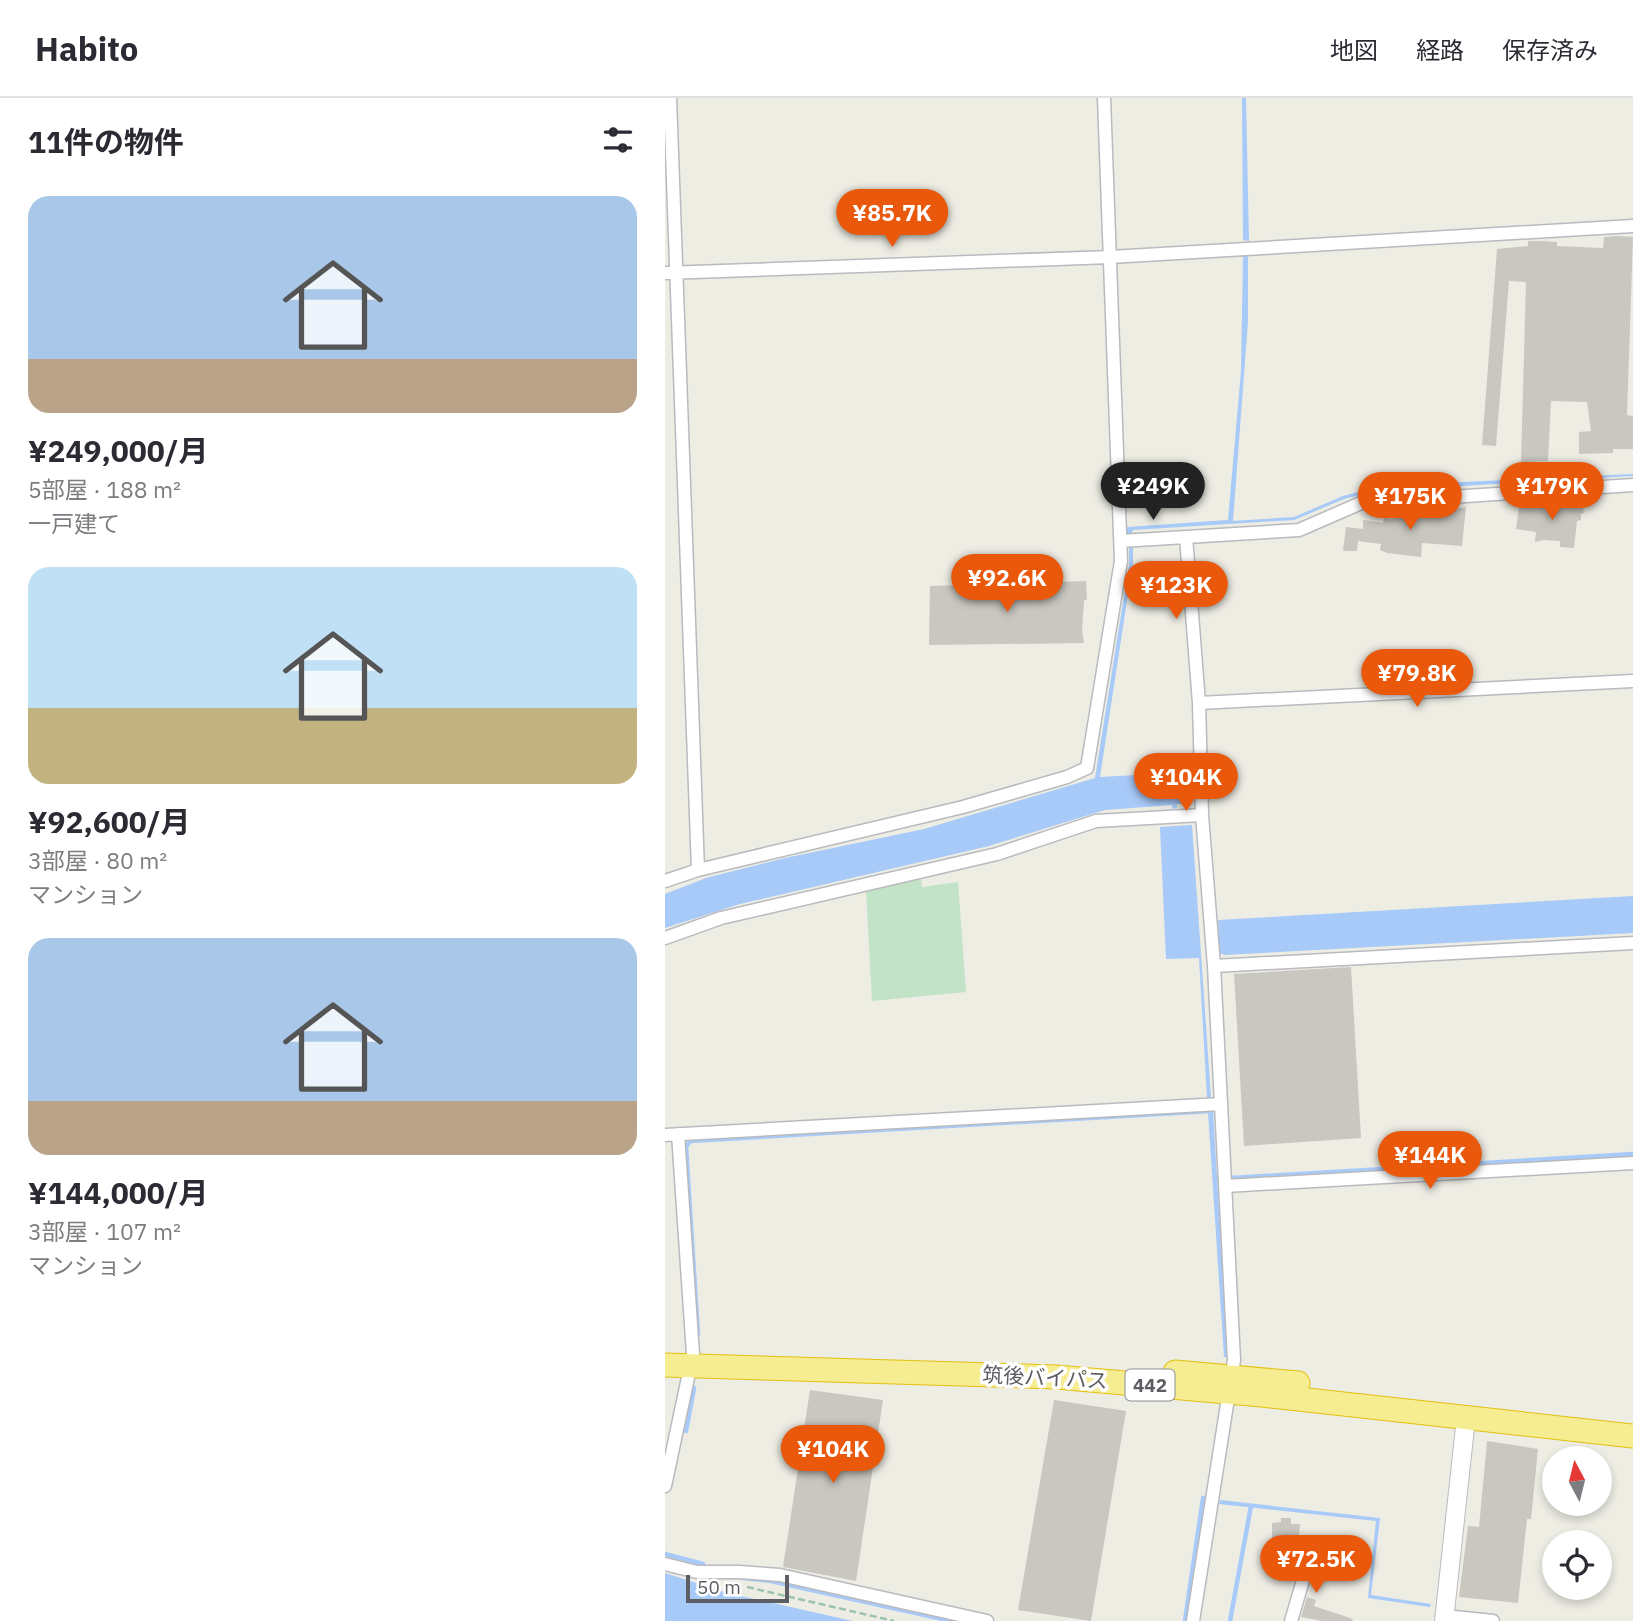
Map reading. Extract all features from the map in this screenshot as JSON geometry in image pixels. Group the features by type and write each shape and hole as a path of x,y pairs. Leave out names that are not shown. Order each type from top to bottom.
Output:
{"highway":[{"name":"筑後バイパス","path":"665,1353 691,1360 1231,1384 1633,1421"},
{"name":"筑後バイパス","path":"665,1365 691,1360"},
{"name":"筑後バイパス","path":"1231,1384 1466,1418 1633,1436"}],"street":[{"path":"670,98 670,273 698,870"},
{"path":"665,881 698,870 964,807 1066,777 1087,768 1121,561 1104,98"},
{"path":"670,273 1110,257 1633,226"},
{"path":"1121,541 1299,530 1361,503 1633,485"},
{"path":"1187,537 1199,703 1202,815 1213,961 1234,1360 1193,1621"},
{"path":"1199,703 1633,681"},
{"path":"665,938 721,918 997,854 1096,821 1202,815"},
{"path":"1213,961 1633,943"},
{"path":"665,1486 691,1360 672,1135 1220,1104"},
{"path":"1225,1186 1633,1163"},
{"path":"1466,1418 1444,1618 1493,1621"},
{"path":"1291,1621 1309,1560"},
{"path":"665,1564 697,1572 779,1575 987,1621"}],"path":[{"path":"747,1587 894,1621"}],"green space":[{"path":"921,877 922,887 958,882 966,992 872,1001 866,891"}],"water":[{"path":"1242,98 1246,98 1249,241 1243,240"},
{"path":"1243,256 1248,256 1248,322 1233,521 1294,517 1343,496 1380,486 1633,476 1376,491 1344,499 1294,520 1133,530 1127,534 1127,527 1228,520 1241,371"},
{"path":"1133,546 1133,562 1100,777 1189,772 1190,803 1177,804 1177,808 1172,809 1172,805 1105,810 989,846 740,904 665,928 665,894 706,878 785,858 924,829 1095,778 1129,565 1129,547"},
{"path":"1192,825 1211,1097 1207,1098 1199,958 1166,959 1160,827"},
{"path":"1633,896 1633,933 1225,955 1219,953 1219,940 1216,938 1216,935 1219,935 1218,920"},
{"path":"1213,1111 1228,1357 1224,1357 1208,1112"},
{"path":"1220,1500 1380,1518 1371,1595 1431,1604 1430,1607 1368,1598 1376,1521 1219,1504"},
{"path":"665,1573 728,1593 853,1621 665,1621"}],"building":[{"path":"1604,237 1633,237 1627,415 1633,416 1633,449 1613,449 1613,453 1579,454 1579,432 1591,431 1587,402 1551,401 1548,461 1521,462 1526,282 1509,281 1496,446 1482,445 1497,249 1528,246 1528,241 1557,242 1557,246 1603,248"},
{"path":"1539,502 1556,506 1582,502 1584,513 1581,514 1581,520 1577,521 1574,548 1560,547 1560,541 1535,542 1536,532 1516,529 1519,507 1533,508"},
{"path":"1466,507 1462,546 1422,543 1421,557 1387,553 1380,550 1381,544 1358,541 1357,551 1343,551 1346,527 1363,529 1363,520 1383,523 1384,518 1393,519 1393,510 1453,511"},
{"path":"1086,581 1087,600 1084,600 1082,631 1084,643 929,645 930,586"},
{"path":"1351,967 1361,1138 1244,1146 1234,974"},
{"path":"810,1390 883,1400 856,1581 783,1567"},
{"path":"1054,1400 1126,1411 1091,1621 1018,1610"},
{"path":"1487,1441 1538,1449 1518,1603 1459,1597 1468,1526 1479,1527"},
{"path":"1281,1518 1291,1518 1291,1524 1300,1524 1298,1547 1286,1548 1285,1545 1272,1544 1272,1523 1281,1522"},
{"path":"1307,1597 1316,1600 1314,1606 1353,1619 1352,1621 1322,1621 1301,1617"}],"waterway":[{"path":"698,1334 686,1147 690,1141 1211,1111 1211,1115"},
{"path":"1215,1179 1633,1154"},
{"path":"686,1431 694,1388"},
{"path":"1185,1621 1203,1498"},
{"path":"1230,1621 1251,1506"},
{"path":"665,1554 703,1564"},
{"path":"743,1578 771,1581 951,1621"}]}
